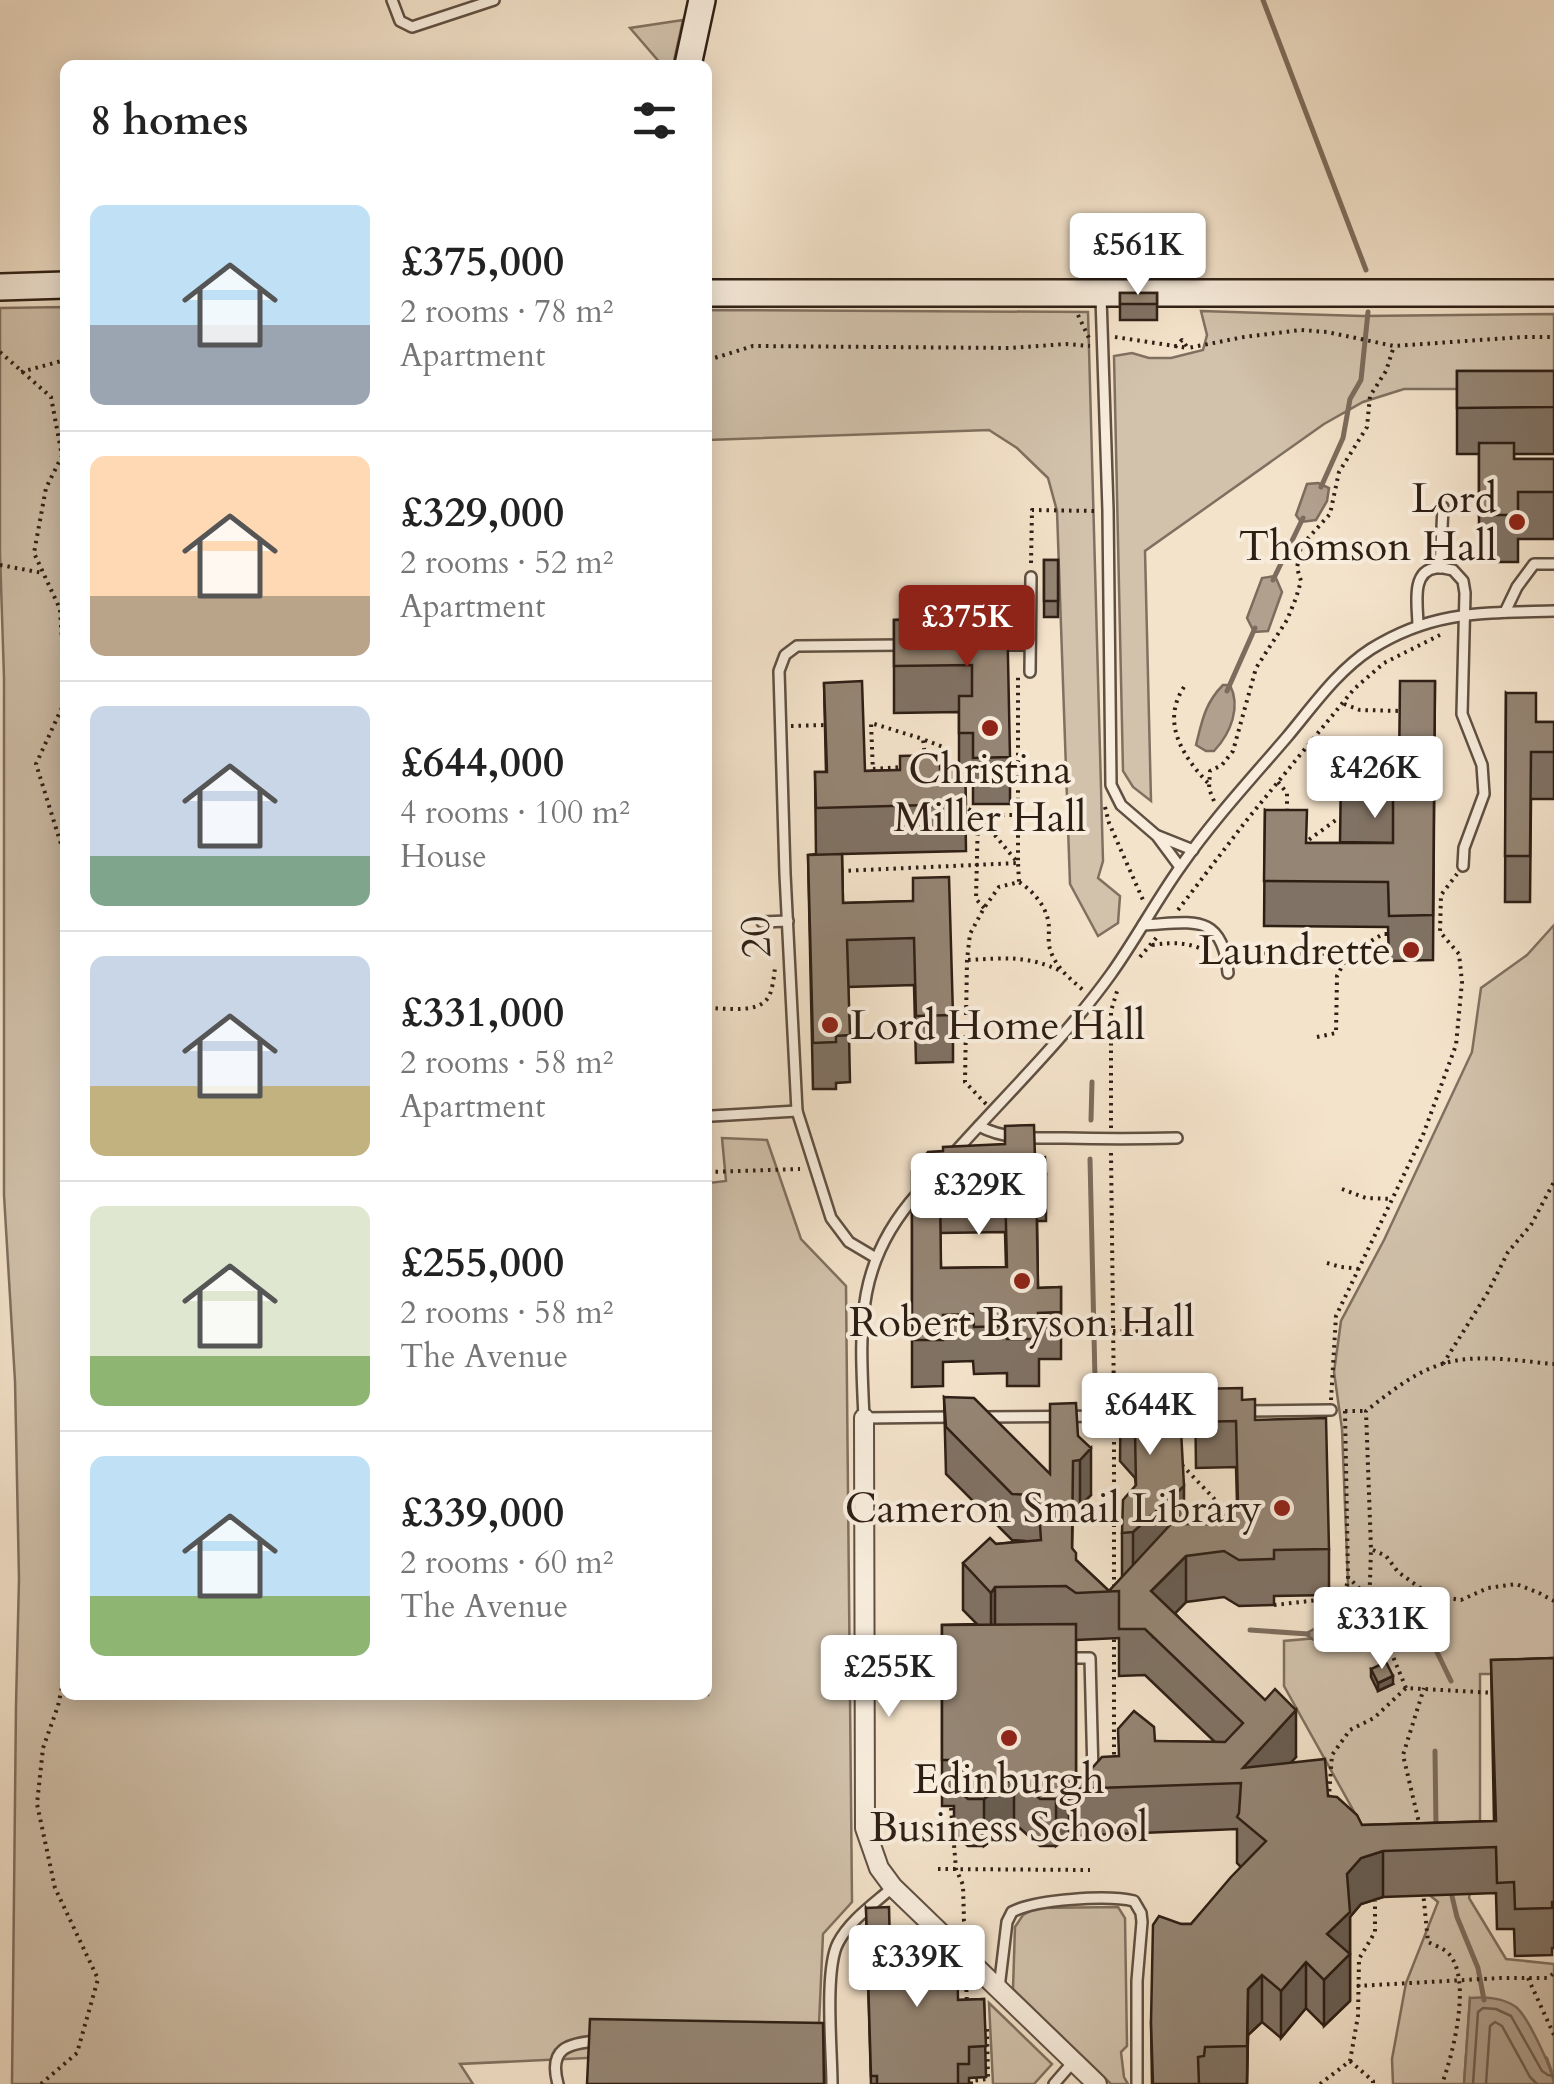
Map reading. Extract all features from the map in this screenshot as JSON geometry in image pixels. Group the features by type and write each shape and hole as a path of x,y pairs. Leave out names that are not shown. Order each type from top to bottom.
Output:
{"street":[{"path":"689,60 702,0"},
{"path":"0,286 60,286"},
{"path":"712,292 1554,294"},
{"path":"864,1418 865,1828 879,1868 893,1887 1098,2084"}],"lane":[{"path":"392,0 400,20 412,27 494,0"},
{"path":"1100,294 1108,510 1111,784 1121,805 1157,836 1180,867"},
{"path":"1440,568 1442,507"},
{"path":"1506,612 1517,587 1534,564 1554,564"},
{"path":"1418,626 1418,580 1435,568 1453,570 1466,593 1462,714 1482,766 1484,794 1464,848 1463,866"},
{"path":"1030,672 1031,578"},
{"path":"945,1163 1093,998 1180,867 1338,677 1369,651 1436,618 1554,610"},
{"path":"981,645 1030,645"},
{"name":"20","path":"876,1258 849,1242 831,1218 797,1111 779,671 785,655 797,646 908,646"},
{"path":"1157,836 1193,850"},
{"path":"762,922 788,921"},
{"path":"1143,925 1202,924 1213,930 1226,952 1228,973"},
{"path":"712,1116 797,1111"},
{"path":"978,1126 1009,1137 1177,1138"},
{"path":"923,1188 892,1226 876,1258 864,1297 864,1418 1222,1412"},
{"path":"1239,1412 1331,1410"},
{"path":"1057,1658 1090,1658 1093,1774"},
{"path":"865,1662 965,1661"},
{"path":"832,2084 833,1956 854,1922 893,1887"},
{"path":"999,1988 1007,1922 1012,1912 1033,1903 1134,1901 1142,1922 1137,1981 1138,2084"},
{"path":"558,2084 554,2068 557,2056 566,2047 595,2040 614,2041"},
{"path":"812,2046 832,2046"},
{"path":"1054,2084 1074,2060"}],"path":[{"path":"712,359 754,346 1092,346 1104,335 1188,348 1301,330 1394,346 1554,336"},
{"path":"1223,812 1215,804 1210,771 1234,751 1256,668 1287,620 1296,598 1301,546 1330,514 1338,472 1367,427 1370,396 1386,372 1394,346"},
{"path":"0,352 51,396 60,440"},
{"path":"21,372 60,361"},
{"path":"60,460 46,488 34,553 60,609"},
{"path":"1031,578 1032,510 1108,510"},
{"path":"0,566 43,572"},
{"path":"1139,959 1354,688 1384,663 1450,630 1466,630"},
{"path":"1018,645 1019,882"},
{"path":"1184,687 1176,699 1174,726 1188,762 1209,784"},
{"path":"1342,702 1360,710 1402,711"},
{"path":"60,712 36,764 60,842"},
{"path":"872,784 871,723 948,749"},
{"path":"780,726 834,724"},
{"path":"922,739 926,766 959,764"},
{"path":"873,769 908,767"},
{"path":"1278,782 1287,792 1287,828"},
{"path":"952,798 978,815 1018,863"},
{"path":"978,815 1017,816"},
{"path":"978,815 976,899 984,908"},
{"path":"1303,844 1336,820"},
{"path":"842,871 1018,863"},
{"path":"1463,866 1441,895 1440,932 1459,954 1462,982 1456,1044 1423,1135 1336,1316 1331,1410 1366,1411 1398,1386 1442,1364 1483,1358 1554,1364"},
{"path":"981,1110 986,1104 966,1082 967,960 970,934 999,887 1019,882 1043,906 1049,922 1049,947 1061,971"},
{"path":"1318,1037 1336,1033 1337,976 1349,954 1383,934 1402,934"},
{"path":"1149,946 1176,942 1193,944 1211,953 1349,954"},
{"path":"712,1008 754,1008 764,1003 770,994 780,943 789,944"},
{"path":"967,960 1010,957 1038,961 1061,971 1111,1011"},
{"path":"1114,1593 1111,1011 1118,986"},
{"path":"712,1172 815,1169"},
{"path":"1442,1364 1554,1182"},
{"path":"1342,1188 1366,1198 1392,1199"},
{"path":"1327,1263 1360,1269"},
{"path":"1113,1331 1187,1332"},
{"path":"1274,1605 1346,1597 1346,1410"},
{"path":"1366,1411 1369,1612 1374,1628 1390,1648 1406,1688"},
{"path":"1172,1456 1224,1509 1226,1526"},
{"path":"1371,1548 1430,1594 1461,1600 1488,1588 1516,1584 1554,1601"},
{"path":"1348,1577 1368,1597"},
{"path":"1114,1633 1114,1762"},
{"path":"1341,1808 1329,1796 1332,1755 1350,1730 1374,1718 1406,1688 1510,1694"},
{"path":"1422,1837 1403,1755 1424,1688"},
{"path":"41,2084 77,2053 98,1978 55,1888 37,1804 43,1748 60,1696"},
{"path":"951,1808 968,1939"},
{"path":"938,1869 1090,1870"},
{"path":"1424,1886 1428,1942 1448,1953 1461,1980 1442,2084"},
{"path":"1320,2084 1350,2061 1358,2016 1358,1959 1375,1932 1375,1901"},
{"path":"967,2007 966,1976 974,1964"},
{"path":"1357,1986 1548,1978 1554,1973"},
{"path":"1528,1978 1554,2034"},
{"path":"971,2084 988,2080 988,2028 978,2025"},
{"path":"1350,2061 1374,2084"}],"shaded area":[{"path":"683,20 674,60 658,60 630,28"},
{"path":"60,307 60,1700 712,1700 712,1183 726,1181 722,1138 767,1140 801,1239 846,1286 852,1902 823,1934 818,2047 460,2064 473,2084 12,2084 19,1579 15,1381 4,1195 0,308"},
{"path":"712,310 1088,312 1103,861 1098,878 1120,896 1118,923 1098,936 1070,884 1057,511 1048,478 1017,448 989,430 712,440"},
{"path":"1201,311 1363,316 1554,314 1554,389 1404,389 1363,402 1324,424 1145,551 1151,801 1133,787 1123,771 1114,356 1132,353 1171,358 1203,350 1207,335"},
{"path":"1554,925 1554,1674 1480,1674 1480,1843 1469,1898 1506,1959 1554,1964 1554,2078 1547,2058 1470,1998 1464,2084 1393,2084 1392,2059 1406,1983 1438,1902 1376,1851 1284,1686 1284,1641 1350,1635 1342,1429 1334,1372 1341,1321 1384,1240 1472,1052 1481,988 1527,955"},
{"path":"1118,1907 1125,1918 1127,2046 1121,2052 1128,2084 1111,2084 1013,1989 1015,1927 1023,1915 1037,1908"},
{"path":"989,2003 1052,2064 1034,2084 993,2084"}],"water":[{"path":"1307,484 1329,488 1327,501 1316,520 1301,522 1296,515"},
{"path":"1275,576 1282,592 1268,631 1254,632 1247,618 1262,578"},
{"path":"1223,685 1230,685 1233,693 1232,720 1220,744 1214,751 1206,751 1196,745 1200,728 1208,706"},
{"path":"1359,1622 1360,1651 1326,1648 1305,1634 1316,1628"},
{"path":"1470,1998 1499,1999 1516,2007 1539,2043 1554,2084 1464,2084"}],"building":[{"path":"1120,293 1157,293 1157,304 1120,304"},
{"path":"1457,371 1554,371 1554,407 1457,408"},
{"path":"1479,443 1514,443 1514,459 1554,459 1554,492 1518,492 1518,515 1479,515"},
{"path":"1044,560 1058,560 1058,601 1044,601"},
{"path":"1007,609 1010,757 973,758 973,733 959,733 959,696 972,696 972,665 894,666 894,620 970,618 970,610"},
{"path":"862,681 865,771 900,770 900,756 940,755 940,769 965,768 966,804 816,808 815,772 827,772 824,683"},
{"path":"1400,681 1435,681 1433,915 1389,916 1388,882 1264,881 1265,810 1307,810 1306,843 1393,843 1393,797 1340,797 1341,771 1399,771"},
{"path":"1506,693 1536,693 1536,722 1554,722 1554,752 1531,752 1530,856 1505,856"},
{"path":"842,854 843,903 913,901 913,878 949,877 953,1015 916,1016 914,938 847,940 850,1035 836,1036 836,1042 813,1043 808,855"},
{"path":"1034,1125 1035,1158 1045,1157 1046,1174 1036,1174 1038,1288 1061,1287 1061,1312 1038,1313 1039,1339 1007,1339 1007,1326 974,1327 973,1314 943,1315 943,1340 912,1340 912,1171 928,1152 943,1151 943,1147 1005,1144 1005,1126","holes":["1005,1185 1007,1267 941,1268 940,1186"]},
{"path":"1121,1377 1181,1430 1184,1486 1133,1532 1122,1533 1123,1500 1136,1485 1135,1431 1120,1414"},
{"path":"1242,1388 1242,1400 1255,1399 1255,1420 1326,1418 1329,1549 1274,1550 1274,1559 1239,1560 1224,1551 1186,1556 1151,1591 1265,1700 1275,1689 1296,1710 1243,1768 1325,1759 1328,1796 1337,1797 1362,1825 1496,1821 1491,1660 1554,1658 1554,1902 1552,1908 1515,1909 1514,1882 1497,1883 1496,1847 1383,1851 1361,1858 1347,1874 1350,1912 1327,1934 1350,1954 1324,1980 1306,1962 1281,1991 1262,1975 1248,1989 1247,2046 1205,2047 1204,2056 1198,2057 1199,2084 1153,2084 1153,1925 1159,1916 1191,1924 1266,1841 1237,1817 1241,1783 1069,1789 1056,1799 1040,1799 1014,1777 984,1799 968,1799 954,1787 954,1760 942,1760 942,1625 1076,1624 1076,1786 1102,1757 1119,1756 1118,1729 1134,1711 1154,1727 1155,1741 1225,1742 1243,1723 1145,1629 1119,1629 1119,1591 1076,1593 1066,1586 995,1587 991,1593 963,1563 990,1538 996,1544 1041,1540 1038,1495 1012,1494 946,1427 944,1397 974,1398 1050,1474 1050,1404 1076,1403 1078,1436 1091,1448 1080,1460 1073,1461 1072,1548 1076,1560 1109,1591 1171,1524 1217,1524 1238,1502 1236,1421 1196,1422 1195,1389"},
{"path":"1386,1662 1393,1676 1378,1683 1371,1669"},
{"path":"889,1907 890,1947 957,1945 958,2000 984,1999 986,2046 969,2047 969,2064 958,2064 958,2084 877,2084 877,2076 871,2076 866,1908"},
{"path":"590,2019 823,2023 824,2084 587,2084"}],"waterway":[{"path":"1263,0 1366,270"},
{"path":"1321,487 1343,438 1350,399 1361,380 1368,312"},
{"path":"1273,580 1303,518"},
{"path":"1227,691 1255,628"},
{"path":"1091,1120 1092,1082"},
{"path":"1090,1159 1095,1379"},
{"path":"1359,1629 1393,1601 1420,1617 1451,1681"},
{"path":"1250,1630 1308,1634"},
{"path":"1435,1751 1436,1827"},
{"path":"1451,1892 1478,1968 1484,2000"}],"place":[{"name":"Lord Thomson Hall","path":"1517,522"},
{"name":"Christina Miller Hall","path":"990,728"},
{"name":"Laundrette","path":"1411,950"},
{"name":"Lord Home Hall","path":"830,1025"},
{"name":"Robert Bryson Hall","path":"1022,1281"},
{"name":"Cameron Smail Library","path":"1282,1508"},
{"name":"Edinburgh Business School","path":"1009,1738"}]}
